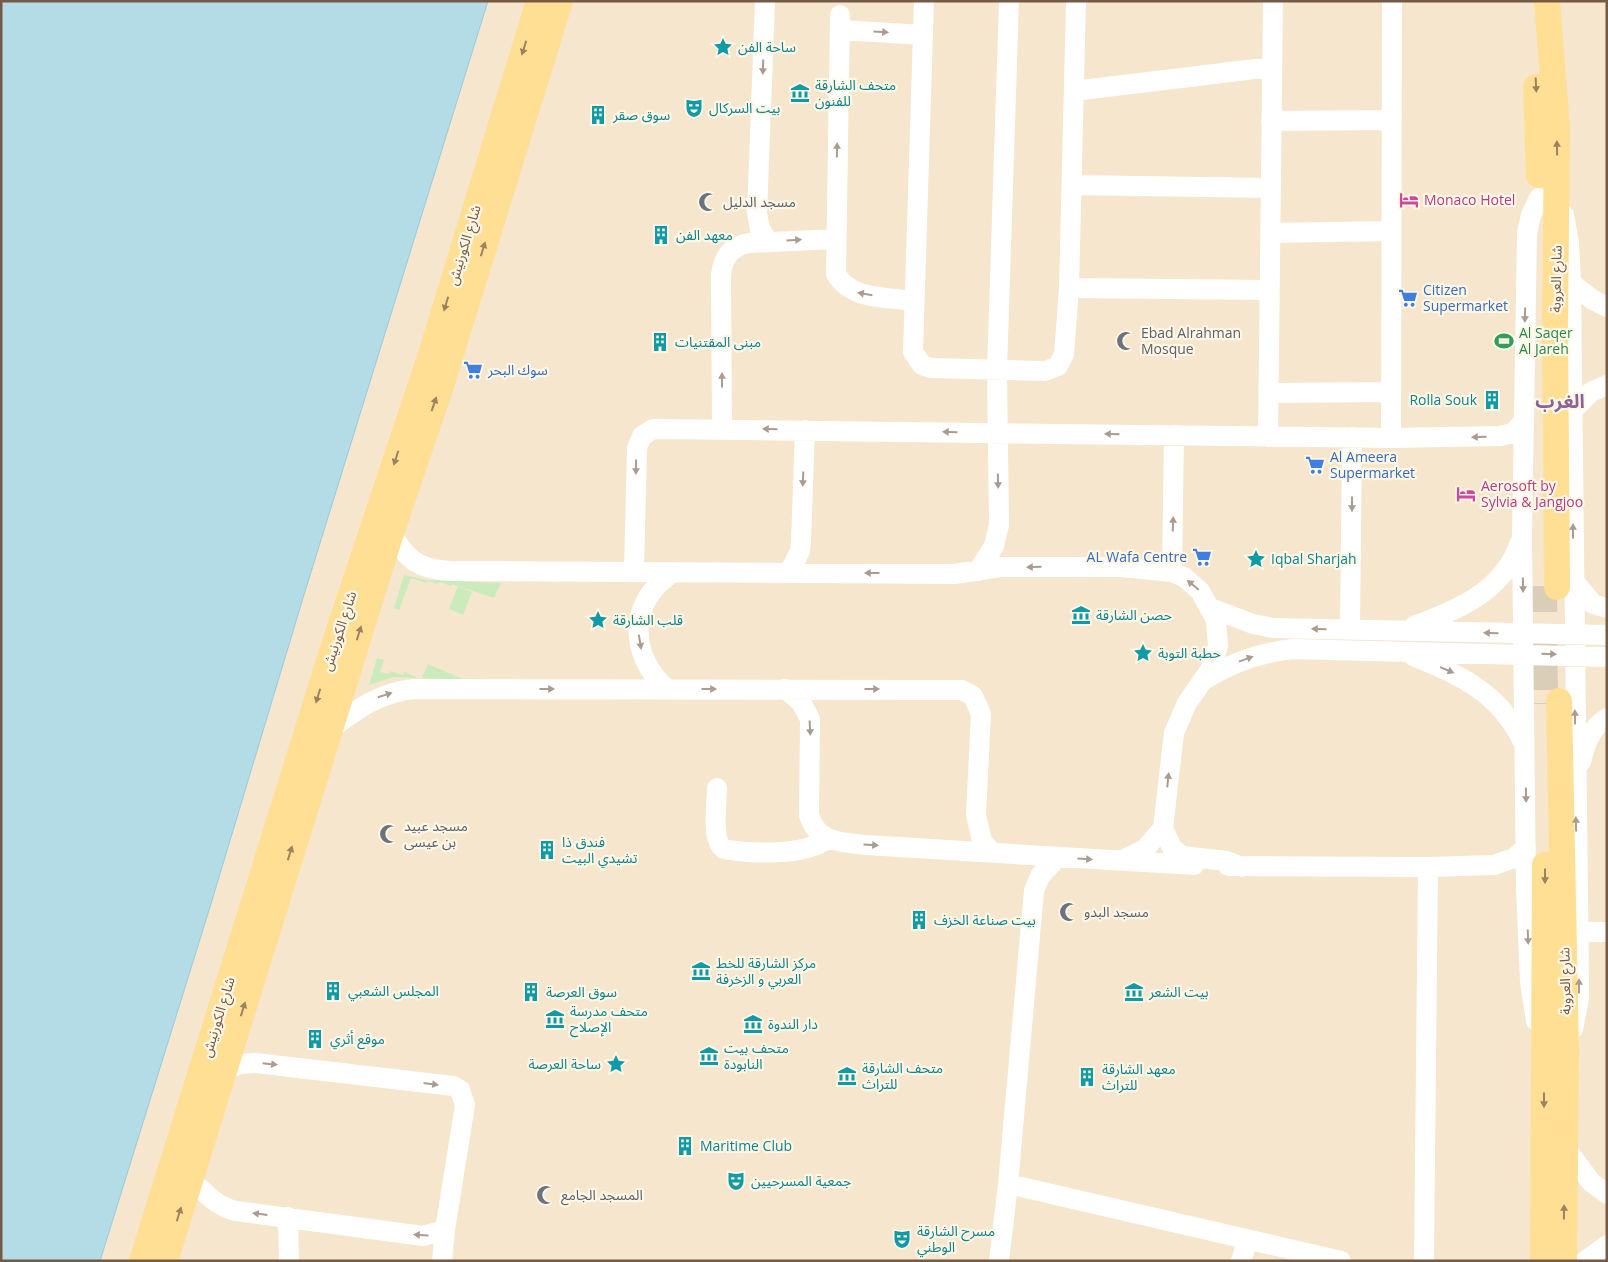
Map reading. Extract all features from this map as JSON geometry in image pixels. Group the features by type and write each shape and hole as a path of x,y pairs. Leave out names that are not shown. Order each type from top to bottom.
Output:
{"main road":[{"name":"شارع الكورنيش","path":"142,1261 335,642 431,354 539,1"},
{"name":"شارع الكورنيش","path":"165,1261 329,730 391,534 444,376 560,1"},
{"name":"شارع العروبة","path":"1530,1 1538,106 1548,197 1555,327 1558,585"},
{"name":"شارع العروبة","path":"1547,1 1556,103 1548,197"},
{"name":"شارع العروبة","path":"1543,1261 1555,1051 1552,703"},
{"name":"شارع العروبة","path":"1555,1051 1565,1147 1564,1261"}],"street":[{"path":"765,1 757,213 760,229 770,242"},
{"path":"924,1 913,352 922,365 930,368 1046,371 1058,366 1064,354 1069,288 1076,1"},
{"path":"978,571 994,546 999,525 997,370 1008,1"},
{"path":"1268,437 1273,1"},
{"path":"1390,438 1392,1"},
{"path":"914,301 852,292 842,285 836,274 835,238 840,14 923,35"},
{"path":"1074,91 1272,68"},
{"path":"1271,121 1392,120"},
{"path":"1072,186 1271,188"},
{"path":"1548,197 1568,231 1571,283 1572,411 1558,585 1574,645 1579,999 1574,1026 1555,1051 1532,996 1526,888 1522,537 1522,423 1527,233 1531,215 1548,197"},
{"path":"1270,233 1391,231"},
{"path":"722,429 722,265 726,256 740,244 835,238"},
{"path":"1571,283 1593,300 1607,307"},
{"path":"1069,288 1269,290"},
{"path":"1572,411 1591,392 1607,384"},
{"path":"1268,393 1390,392"},
{"path":"634,572 638,442 642,436 653,429 1390,438 1500,436 1513,433 1522,423"},
{"path":"790,573 800,551 805,430"},
{"path":"1168,435 1172,572"},
{"path":"1350,629 1352,437"},
{"path":"391,534 402,551 415,563 432,570 954,574 1001,567 1086,566 1172,572 1192,583 1200,590 1216,620 1218,646 1215,658 1203,681 1182,712 1174,733 1163,828 1172,848 1182,856 1228,861 1242,867"},
{"path":"1402,630 1449,614 1483,593 1509,565 1522,537"},
{"path":"668,689 647,666 642,656 638,635 645,602 656,586 674,572"},
{"path":"1558,585 1593,604 1607,608"},
{"path":"1211,608 1234,618 1266,627 1524,634 1574,645 1607,657"},
{"path":"1203,681 1236,662 1273,651 1292,649 1524,654 1574,645 1607,635"},
{"path":"1402,651 1458,675 1487,694 1509,718 1525,746"},
{"path":"329,730 364,704 398,691 956,689 973,696 981,714 977,828 982,841 992,853"},
{"path":"785,690 801,702 810,719 809,815 815,829 827,839 866,845 1242,867 1494,865 1514,858 1526,848"},
{"path":"1576,784 1588,738 1594,728 1607,718"},
{"path":"717,788 716,838 724,849 796,852 817,846 827,839"},
{"path":"1120,861 1145,849 1163,828"},
{"path":"1016,855 1025,868 1034,891"},
{"path":"999,1261 1008,1184 1034,891 1040,876 1058,857"},
{"path":"1494,865 1516,876 1526,888"},
{"path":"1424,1261 1428,867"},
{"path":"1578,932 1607,932"},
{"path":"223,1072 239,1064 256,1063 453,1086 460,1090 465,1105 445,1230 442,1261"},
{"path":"1565,1147 1592,1182 1607,1194"},
{"path":"190,1179 213,1202 223,1208 422,1236 445,1230"},
{"path":"1008,1184 1341,1261"},
{"path":"288,1218 289,1261"},
{"path":"1241,1261 1248,1240"},
{"path":"1585,1261 1607,1245"}],"shaded area":[{"path":"488,1 1607,1 1607,1261 100,1261"}],"green space":[{"path":"404,575 427,580 501,583 494,598 452,584 451,586 440,582 438,584 427,581 426,583 411,578 399,610 394,608"},
{"path":"458,586 472,592 463,615 449,609"},
{"path":"377,658 384,660 380,672 389,674 390,671 403,675 405,672 417,678 393,677 369,685"},
{"path":"428,664 465,680 422,678"}],"water":[{"path":"1,1 488,1 100,1261 1,1261"}],"tunnel":[{"path":"1544,586 1545,704"}],"place":[{"name":"ساحة الفن","path":"723,47"},
{"name":"متحف الشارقة للفنون","path":"800,93"},
{"name":"بيت السركال","path":"694,108"},
{"name":"سوق صقر","path":"598,115"},
{"name":"Monaco Hotel","path":"1409,200"},
{"name":"مسجد الدليل","path":"708,202"},
{"name":"معهد الفن","path":"661,235"},
{"name":"Citizen Supermarket","path":"1408,298"},
{"name":"Ebad Alrahman Mosque","path":"1126,341"},
{"name":"Al Saqer Al Jareh","path":"1504,341"},
{"name":"مبنى المقتنيات","path":"660,342"},
{"name":"سوك البحر","path":"473,370"},
{"name":"Rolla Souk","path":"1492,400"},
{"name":"Al Ameera Supermarket","path":"1315,465"},
{"name":"Aerosoft by Sylvia & Jangjoo","path":"1466,494"},
{"name":"AL Wafa Centre","path":"1202,557"},
{"name":"Iqbal Sharjah","path":"1256,559"},
{"name":"حصن الشارقة","path":"1081,615"},
{"name":"قلب الشارقة","path":"598,620"},
{"name":"حطبة التوبة","path":"1143,653"},
{"name":"مسجد عبيد بن عيسى","path":"389,834"},
{"name":"فندق ذا تشيدي البيت","path":"547,850"},
{"name":"مسجد البدو","path":"1069,912"},
{"name":"بيت صناعة الخزف","path":"919,920"},
{"name":"مركز الشارقة للخط العربي و الزخرفة","path":"701,971"},
{"name":"المجلس الشعبي","path":"333,991"},
{"name":"سوق العرصة","path":"531,992"},
{"name":"بيت الشعر","path":"1134,992"},
{"name":"متحف مدرسة الإصلاح","path":"555,1019"},
{"name":"دار الندوة","path":"753,1024"},
{"name":"موقع أثري","path":"315,1039"},
{"name":"متحف بيت النابودة","path":"709,1056"},
{"name":"ساحة العرصة","path":"616,1064"},
{"name":"متحف الشارقة للتراث","path":"847,1076"},
{"name":"معهد الشارقة للتراث","path":"1087,1077"},
{"name":"Maritime Club","path":"685,1146"},
{"name":"جمعية المسرحيين","path":"736,1181"},
{"name":"المسجد الجامع","path":"546,1195"},
{"name":"مسرح الشارقة الوطني","path":"902,1239"}],"district":[{"name":"الغرب","path":"1560,401"}]}
